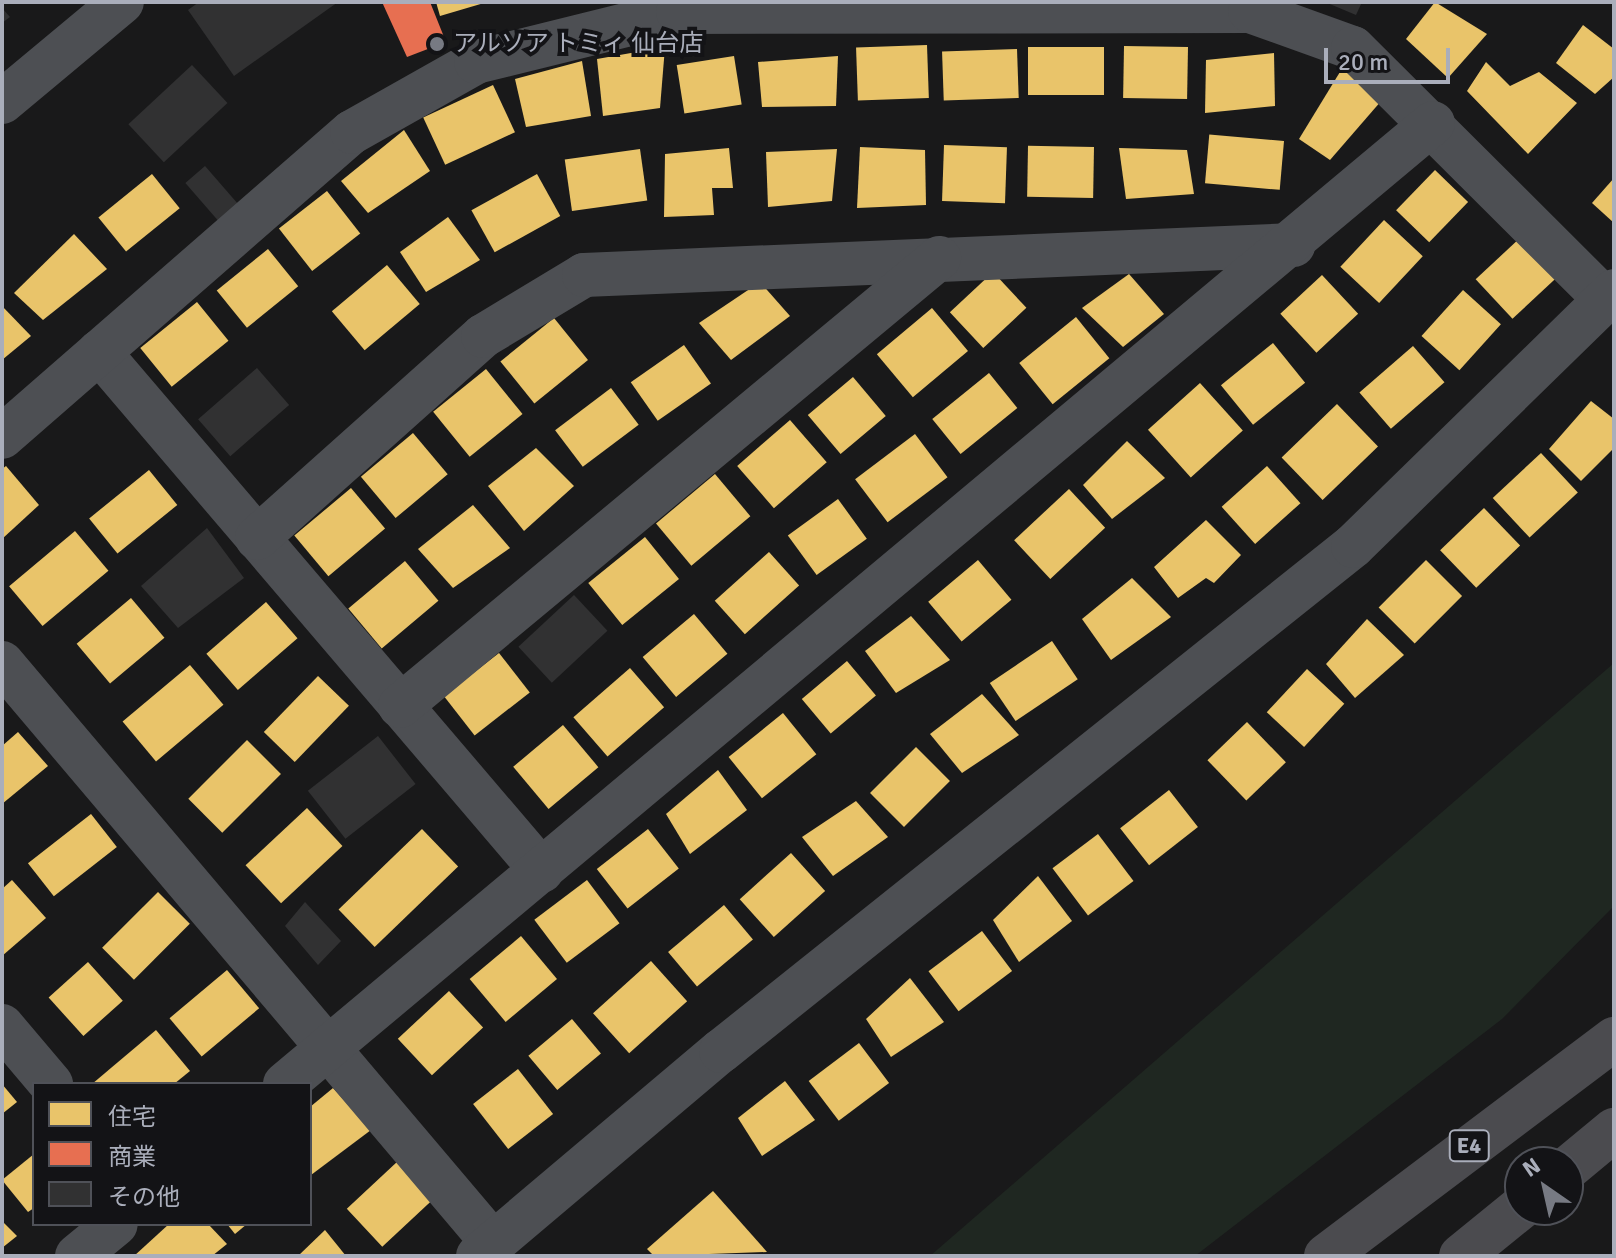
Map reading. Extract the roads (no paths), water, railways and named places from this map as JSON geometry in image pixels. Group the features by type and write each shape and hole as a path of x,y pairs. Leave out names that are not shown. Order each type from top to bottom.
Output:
{"highway":[{"name":"E4","path":"1326,1256 1614,1039"},
{"path":"1584,1155 1614,1130"},
{"path":"1461,1256 1504,1221"}],"street":[{"path":"2,102 122,2"},
{"path":"2,437 352,132 476,62 678,12 1250,11 1353,48 1610,295 1353,546 721,1051 486,1250 328,1048 2,663"},
{"path":"287,1082 1293,245 1433,123"},
{"path":"257,538 483,336 584,275 1293,245"},
{"path":"400,706 939,258"},
{"path":"99,352 542,871"},
{"path":"2,1026 49,1082"},
{"path":"77,1256 114,1226"}],"place":[{"name":"アルソア トミィ 仙台店","path":"437,44"}]}
